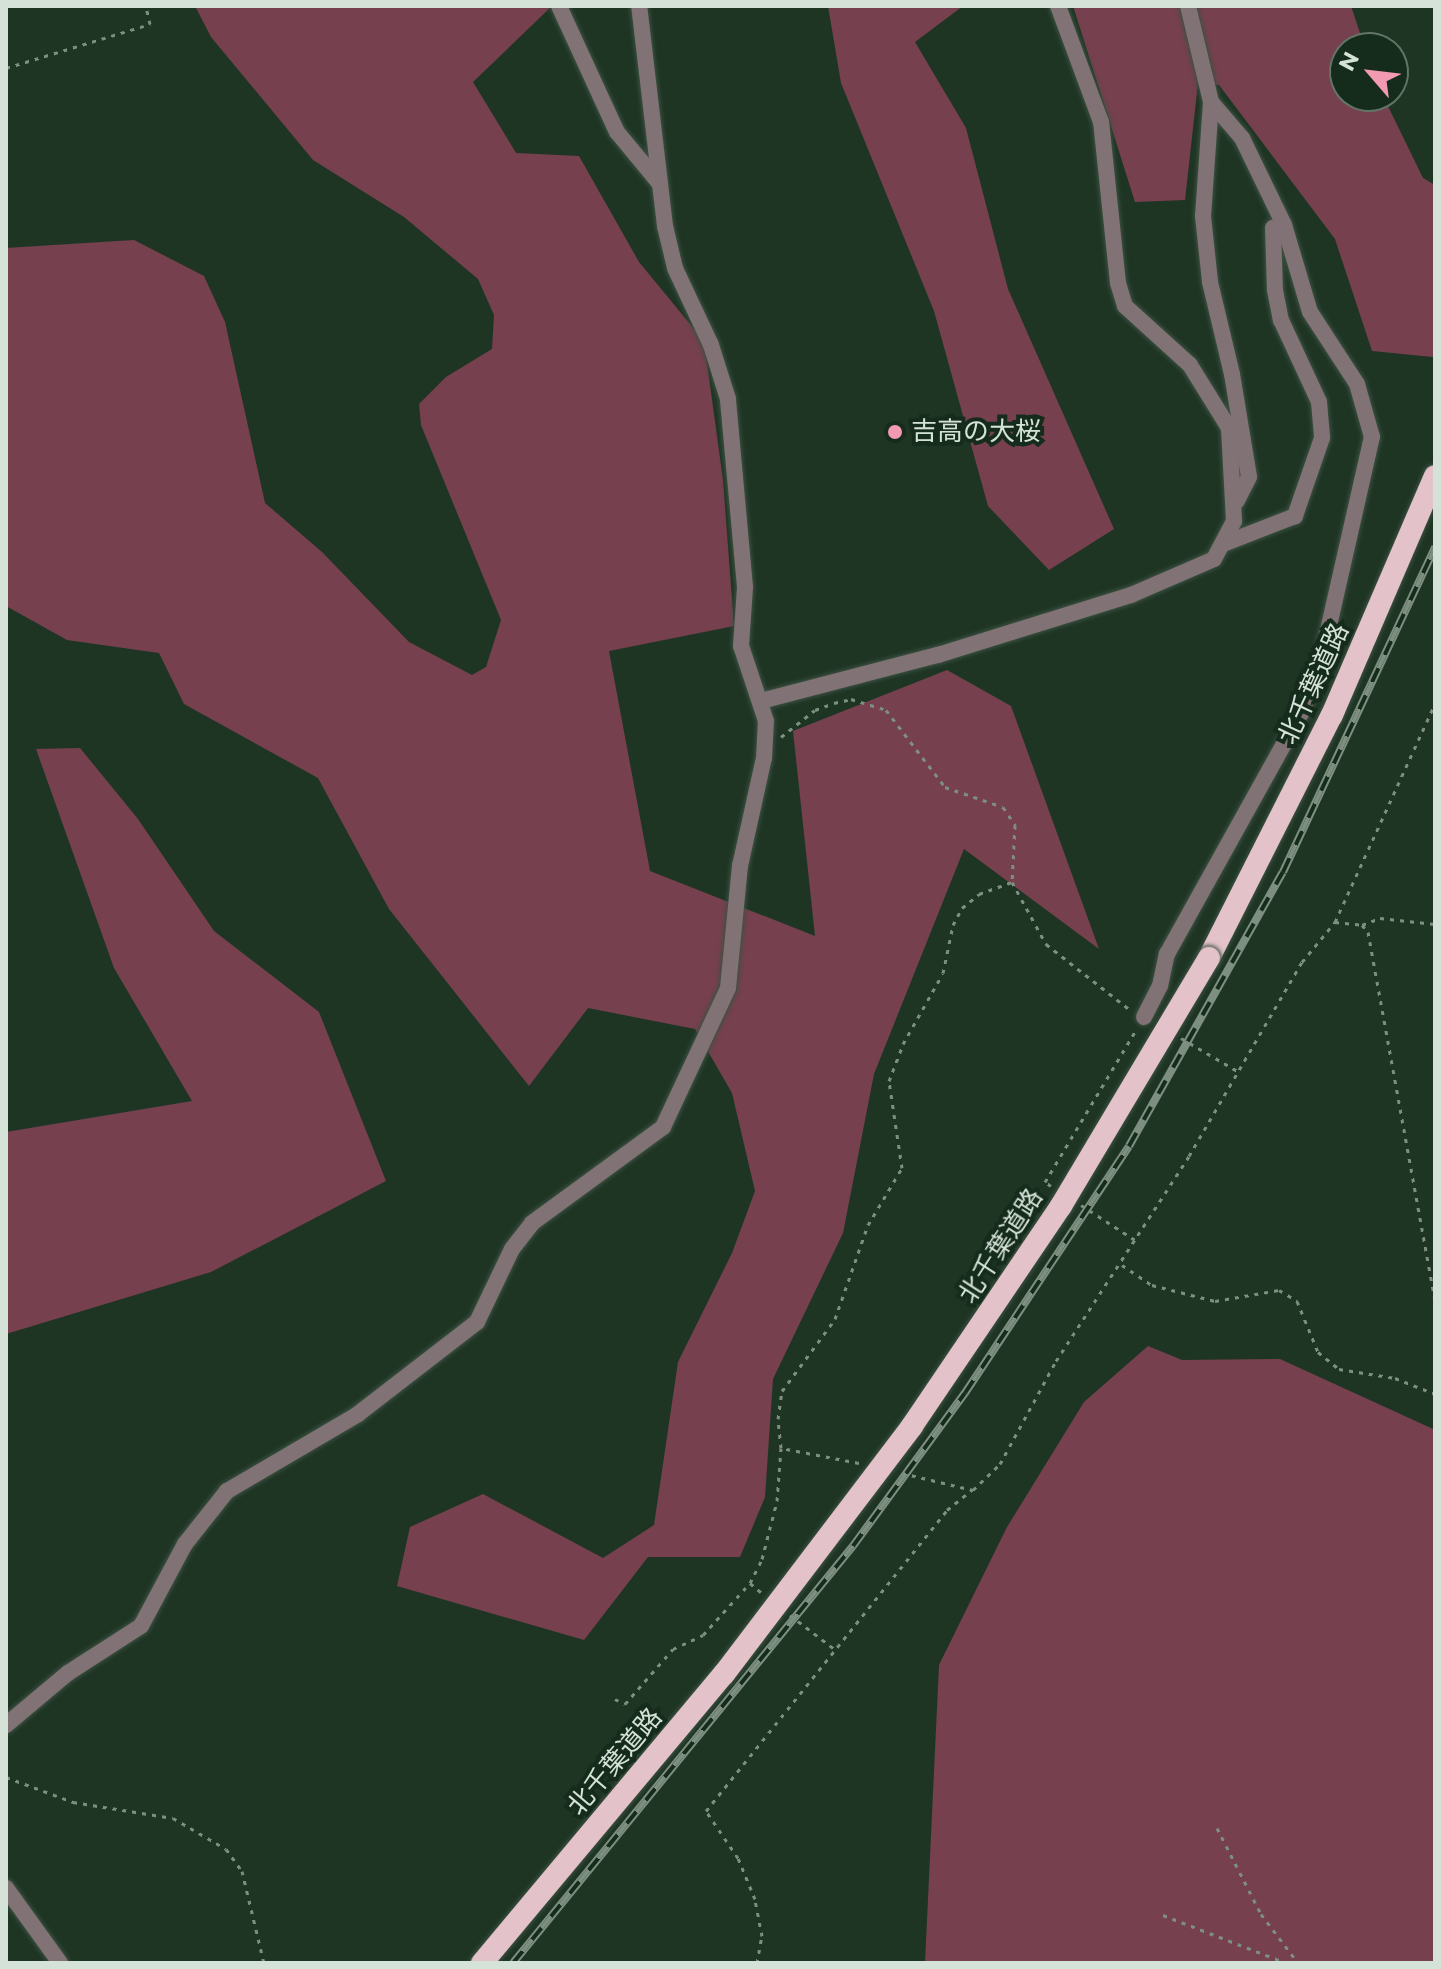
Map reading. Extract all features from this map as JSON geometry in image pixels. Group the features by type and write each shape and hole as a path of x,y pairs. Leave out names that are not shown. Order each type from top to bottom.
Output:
{"highway":[{"name":"北千葉道路","path":"482,1963 724,1674 912,1426 1061,1206 1209,958 1332,715 1435,476"}],"street":[{"path":"559,6 617,132 660,184"},
{"path":"6,1725 68,1673 141,1626 185,1544 227,1491 358,1414 426,1366 477,1322 512,1249 532,1223 663,1127 728,988 740,866 764,758 766,721 741,646 745,587 728,399 711,345 675,268 660,184 639,6"},
{"path":"1058,6 1101,122 1118,283 1125,306 1190,365 1218,408 1229,428 1237,501"},
{"path":"761,701 938,655 1131,595 1191,572 1214,559 1249,477 1210,282 1203,216 1211,102 1188,6"},
{"path":"1144,1017 1160,986 1167,954 1302,711 1321,661 1372,437 1357,384 1310,312 1284,225 1242,138 1211,102"},
{"path":"1223,544 1295,516 1322,438 1319,402 1281,320 1275,290 1273,228 1284,225"},
{"path":"6,1888 60,1963"}],"path":[{"path":"6,68 150,24 146,6"},
{"path":"764,758 815,710 851,699 886,710 945,787 1003,807 1015,825 1012,882 1046,944 1115,1001 1144,1017"},
{"path":"757,1963 762,1936 755,1899 738,1858 706,1811 947,1510 1000,1464 1056,1361 1122,1265 1302,962 1335,922 1435,704"},
{"path":"615,1699 625,1704 673,1649 703,1635 750,1583 762,1559 777,1501 781,1448 778,1419 782,1391 835,1319 868,1225 902,1168 889,1081 903,1044 930,1001 962,908 994,886 1012,882"},
{"path":"1335,922 1362,925 1380,918 1435,924"},
{"path":"1362,925 1368,932 1435,1302"},
{"path":"1171,1032 1239,1072"},
{"path":"1122,1265 1152,1285 1215,1301 1279,1290 1297,1301 1318,1352 1339,1369 1395,1378 1435,1394"},
{"path":"781,1448 870,1465"},
{"path":"899,1472 973,1490"},
{"path":"6,1777 73,1802 173,1818 226,1849 242,1871 250,1920 264,1963"},
{"path":"1217,1828 1261,1914 1298,1963"},
{"path":"1163,1915 1287,1963"}],"shaded area":[{"path":"195,6 552,6 473,82 516,153 579,156 639,262 704,341 723,480 734,626 609,651 650,871 815,936 793,731 947,670 1011,706 1099,949 964,849 874,1074 843,1233 773,1379 765,1497 740,1557 648,1557 584,1640 397,1586 410,1527 483,1494 603,1558 654,1525 678,1362 732,1253 755,1191 732,1093 695,1029 588,1008 529,1086 389,909 318,778 184,704 159,653 67,640 6,606 6,248 134,240 204,276 225,322 265,503 322,552 409,642 472,675 486,667 501,620 421,425 419,404 446,377 492,349 494,315 478,279 404,217 313,160 211,37"},
{"path":"828,6 963,6 915,42 966,128 1008,289 1114,529 1049,570 988,506 934,311 841,83"},
{"path":"1073,6 1351,6 1360,32 1329,32 1329,112 1391,112 1423,178 1435,185 1433,357 1372,351 1335,239 1219,85 1198,83 1185,200 1135,202"},
{"path":"80,748 138,819 214,931 319,1012 386,1181 211,1272 6,1334 6,1132 192,1101 114,968 36,749"},
{"path":"1148,1346 1182,1360 1280,1359 1433,1429 1435,1963 925,1963 939,1665 1007,1527 1084,1402"}],"railway":[{"path":"513,1963 853,1546 965,1393 1129,1146 1283,872 1435,547"}],"place":[{"name":"吉高の大桜","path":"895,432"}]}
